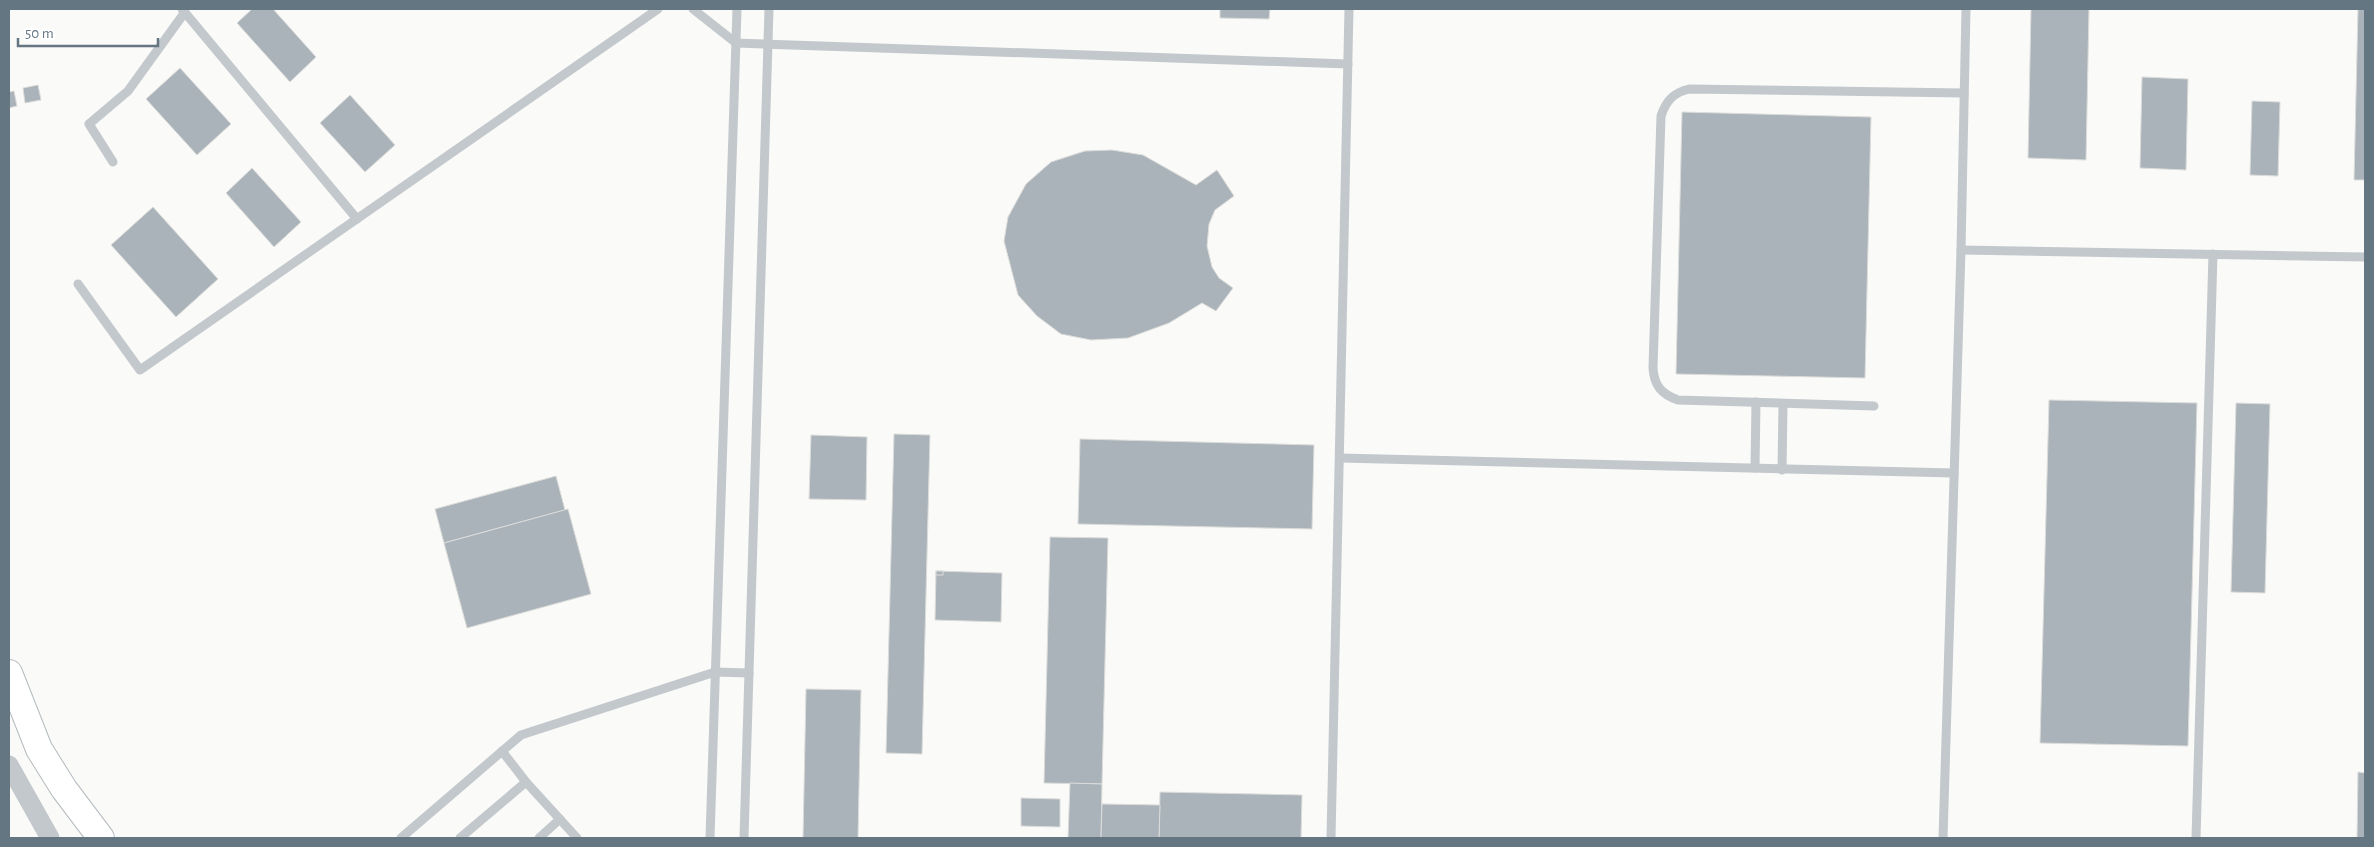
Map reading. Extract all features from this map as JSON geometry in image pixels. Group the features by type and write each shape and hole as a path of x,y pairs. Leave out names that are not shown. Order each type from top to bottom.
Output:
{"street":[{"path":"9,673 39,749 64,789 101,838"},
{"path":"9,765 50,838"}],"lane":[{"path":"78,284 140,370 658,9"},
{"path":"692,9 736,43 1348,64"},
{"path":"710,838 737,9"},
{"path":"744,838 769,9"},
{"path":"1331,838 1349,9"},
{"path":"1943,838 1961,250 1966,9"},
{"path":"113,162 89,124 128,91 184,10 357,219"},
{"path":"1874,406 1678,400 1667,397 1659,389 1654,379 1661,116 1664,106 1679,91 1689,89 1964,93"},
{"path":"1961,250 2365,256"},
{"path":"2196,838 2213,254"},
{"path":"1755,468 1756,402"},
{"path":"1782,470 1783,404"},
{"path":"1340,458 1954,474"},
{"path":"401,838 521,735 715,672 749,673"},
{"path":"502,752 526,782 577,838"},
{"path":"460,838 526,782"},
{"path":"539,838 560,819"}],"building":[{"path":"252,9 273,9 316,57 290,82 237,23"},
{"path":"1220,9 1270,9 1269,19 1220,18"},
{"path":"2031,9 2089,9 2086,160 2028,158"},
{"path":"2358,9 2365,9 2365,180 2354,180"},
{"path":"180,68 231,124 197,155 146,99"},
{"path":"2142,77 2188,79 2186,170 2140,168"},
{"path":"38,85 41,100 25,103 23,88"},
{"path":"14,91 17,106 9,108 9,92"},
{"path":"350,95 395,145 365,172 320,123"},
{"path":"2252,101 2280,102 2278,176 2250,175"},
{"path":"1682,112 1871,117 1865,378 1676,374"},
{"path":"1112,150 1143,155 1196,185 1217,170 1234,196 1215,210 1209,224 1207,246 1212,267 1219,278 1233,288 1216,311 1202,303 1169,323 1128,338 1091,340 1061,334 1037,316 1018,295 1004,241 1008,217 1026,184 1051,162 1085,151"},
{"path":"252,168 301,222 274,247 226,193"},
{"path":"153,207 218,279 176,317 111,245"},
{"path":"2049,400 2197,403 2188,746 2040,743"},
{"path":"2236,403 2270,404 2265,593 2231,592"},
{"path":"894,434 930,435 922,754 886,753"},
{"path":"811,435 867,437 866,500 809,499"},
{"path":"1080,439 1314,445 1312,529 1078,524"},
{"path":"556,476 565,510 444,543 435,509"},
{"path":"568,509 591,594 467,628 444,543"},
{"path":"1050,537 1108,538 1102,784 1044,783"},
{"path":"936,571 1002,573 1001,622 935,620"},
{"path":"936,571 943,571 943,575 936,575"},
{"path":"806,689 861,690 858,838 803,838"},
{"path":"2358,772 2365,773 2365,838 2357,838"},
{"path":"1070,783 1102,784 1101,838 1068,838"},
{"path":"1160,792 1302,795 1301,838 1159,838"},
{"path":"1021,798 1060,799 1060,827 1021,826"},
{"path":"1102,804 1160,805 1159,838 1101,838"}]}
